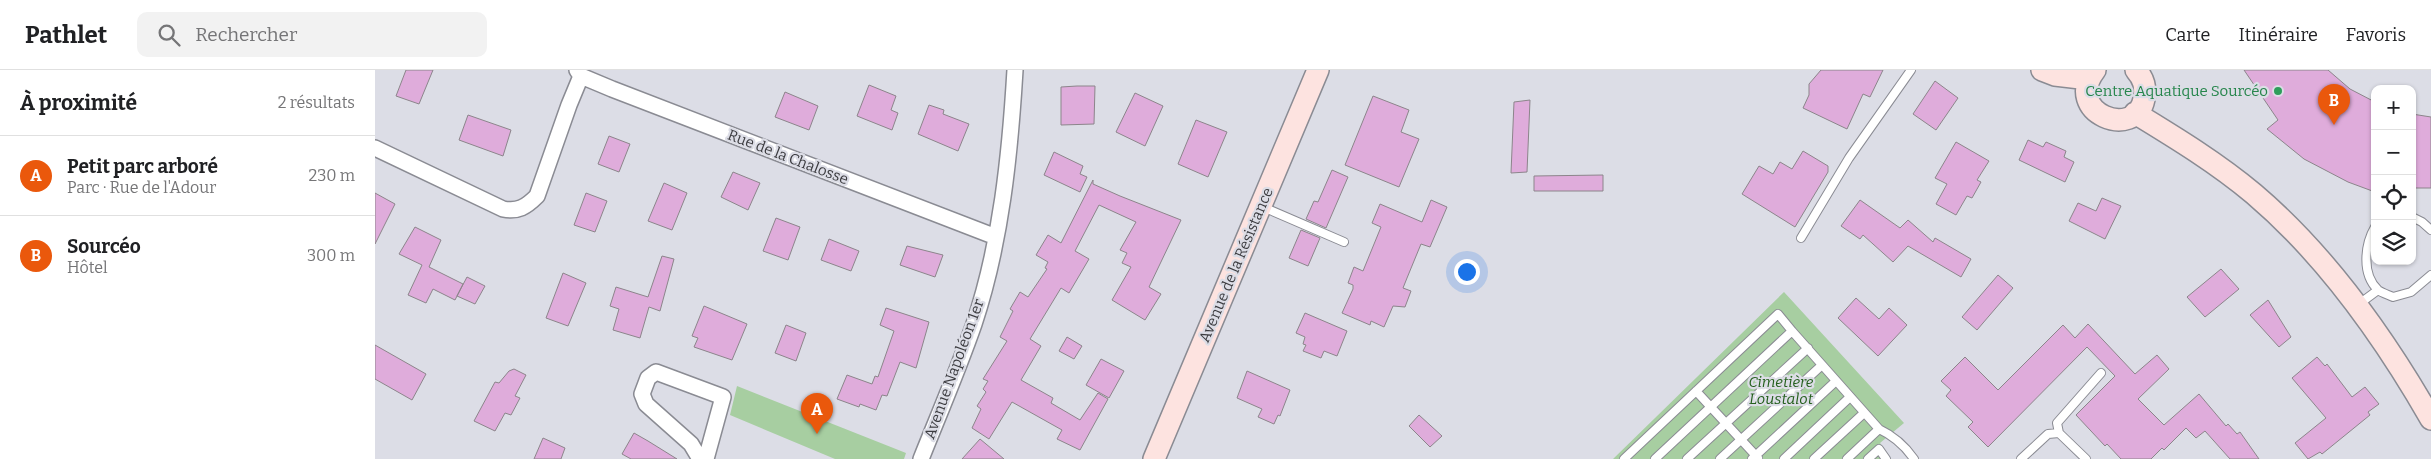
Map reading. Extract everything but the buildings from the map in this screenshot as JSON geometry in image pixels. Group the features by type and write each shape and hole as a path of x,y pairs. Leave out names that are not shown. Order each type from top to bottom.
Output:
{"street":[{"name":"Avenue Napoléon 1er","path":"921,459 974,323 996,237 1011,142 1015,70"},
{"name":"Avenue de la Résistance","path":"1154,459 1318,70"},
{"path":"2042,70 2055,75 2093,74 2088,98 2099,114 2117,120 2127,118 2135,113 2143,103 2146,90 2142,77 2136,70"},
{"name":"Rue de la Chalosse","path":"375,148 503,209 513,211 527,207 537,196 579,73 996,237"},
{"path":"2135,113 2213,162 2254,194 2294,230 2357,305 2411,383 2431,419"},
{"path":"700,459 691,444 646,404 642,394 648,378 656,372 723,397 706,459"}],"lane":[{"path":"1801,238 1849,158 1911,70"},
{"path":"1261,206 1345,242"},
{"path":"2416,219 2431,230"},
{"path":"2371,234 2368,239 2366,258 2369,275 2378,290 2393,297 2411,292 2431,275"},
{"path":"2357,305 2378,290"},
{"path":"1624,459 1778,314 1879,429 1890,434 1905,446 1915,459"},
{"path":"1655,459 1792,331"},
{"path":"1687,459 1808,348"},
{"path":"1720,459 1822,365"},
{"path":"2086,459 2059,433 2057,423 2101,373"},
{"path":"1696,391 1756,458 1836,381"},
{"path":"1783,459 1850,397"},
{"path":"1814,459 1864,413"},
{"path":"1847,459 1879,429"},
{"path":"2021,459 2048,434 2059,433"},
{"path":"1868,459 1879,449 1886,459"}],"green space":[{"name":"Cimetière Loustalot","path":"1784,292 1904,423 1880,443 1891,459 1613,459"},
{"path":"737,386 906,453 904,459 835,459 730,415"}],"place":[{"name":"Centre Aquatique Sourcéo","path":"2278,91"},
{"name":"Sourcéo","path":"2334,125"},
{"name":"Petit parc arboré","path":"817,434"}]}
